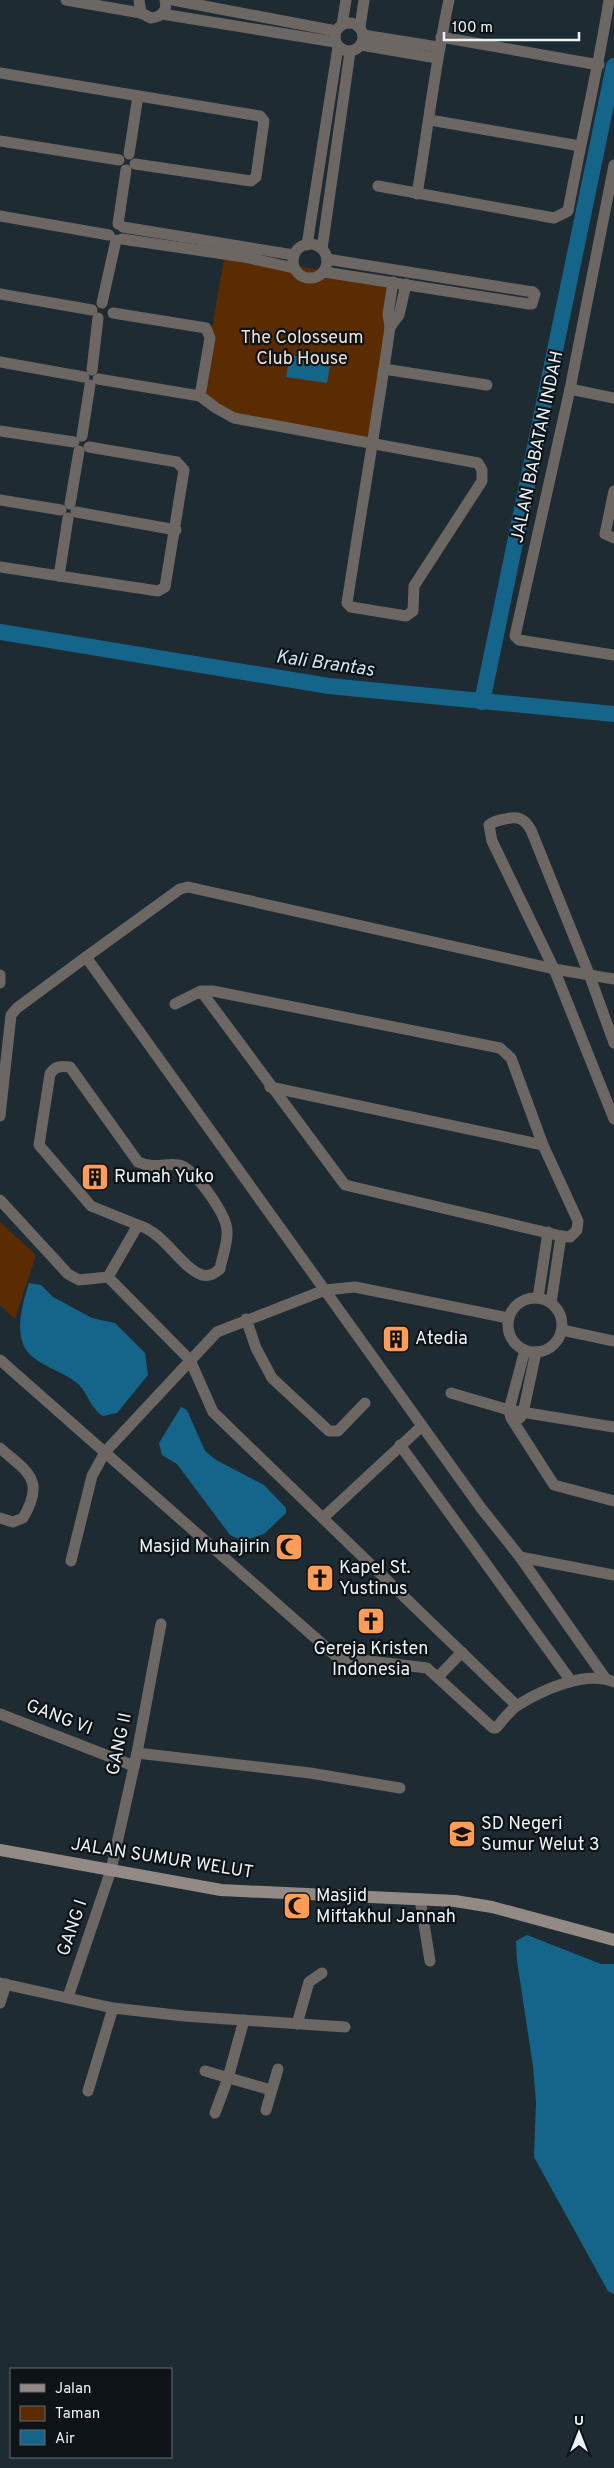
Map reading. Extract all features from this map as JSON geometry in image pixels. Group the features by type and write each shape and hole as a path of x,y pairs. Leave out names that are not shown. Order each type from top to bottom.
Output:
{"street":[{"path":"66,0 142,12 151,18 162,14 338,36"},
{"path":"139,0 142,12"},
{"path":"162,14 165,10 165,0"},
{"path":"173,0 338,36 350,52"},
{"path":"307,245 338,36 346,0"},
{"path":"324,272 324,254 350,52 361,36 364,0"},
{"path":"418,194 430,120 438,47 449,0"},
{"path":"378,186 554,218 568,211 580,146 599,65 609,0"},
{"path":"338,36 351,23 361,36 438,47 599,65"},
{"path":"0,73 260,116 264,121 256,177 251,181 126,165 0,141"},
{"path":"59,576 91,378 96,304 102,303 117,233 126,165 134,158 129,154 138,96"},
{"path":"430,120 580,146"},
{"name":"JALAN BABATAN INDAH","path":"614,165 612,184 570,389 515,636 519,640 614,655"},
{"path":"0,216 245,251 294,255"},
{"path":"307,245 312,245 324,254 367,265 533,292 532,304 324,272 311,278 298,274 294,268 294,255 307,245"},
{"path":"245,251 294,268"},
{"path":"365,277 367,265"},
{"path":"431,288 434,276"},
{"path":"0,362 200,396 234,418 372,444 478,463 482,470 482,481 414,586 413,611 406,616 350,607 346,603 372,444 384,369 390,327 388,314 393,282"},
{"path":"390,327 399,315 406,284"},
{"path":"0,294 95,314"},
{"path":"113,313 206,328 210,338 200,396"},
{"path":"384,369 487,384"},
{"path":"570,389 614,398"},
{"path":"0,430 176,462 184,470 176,530 162,590 158,591 0,567"},
{"path":"614,491 605,534 614,538"},
{"path":"0,500 176,530"},
{"path":"614,1043 589,974 528,825 523,818 516,816 493,822 490,825 489,832 492,841 554,969 614,1119"},
{"path":"0,1116 5,1020 17,1008 184,887 554,969 614,979"},
{"path":"86,957 422,1426 609,1680"},
{"path":"0,974 0,983"},
{"path":"175,1004 201,991 213,991 500,1048 511,1058 543,1145 578,1222 577,1230 570,1237 561,1236 345,1185 270,1087 201,991"},
{"path":"70,1067 138,1162 154,1168 176,1165 183,1167 207,1191 226,1221 228,1232 220,1269 212,1275 199,1273 150,1228 138,1225 93,1208 39,1145 50,1074 54,1068 70,1067"},
{"path":"270,1087 543,1145"},
{"path":"0,1200 68,1274 79,1280 108,1277"},
{"path":"108,1277 138,1225"},
{"path":"538,1298 548,1232"},
{"path":"551,1303 561,1236"},
{"path":"108,1277 190,1360 213,1412 324,1517 516,1705"},
{"path":"71,1561 92,1476 106,1452 217,1332 246,1319 325,1290 355,1287 508,1318"},
{"path":"538,1298 551,1303 558,1310 562,1320 562,1330 557,1341 547,1349 530,1351 510,1337 508,1318 519,1302 538,1298"},
{"path":"246,1319 256,1348 272,1378 329,1431 338,1431 366,1403"},
{"path":"562,1330 614,1341"},
{"path":"530,1351 510,1410 514,1426 554,1485 614,1501"},
{"path":"514,1426 523,1413 530,1351"},
{"path":"0,1360 337,1657 423,1667 438,1676 493,1728 496,1728 516,1705 570,1681 609,1680"},
{"path":"451,1393 523,1413 614,1427"},
{"path":"324,1517 400,1444 422,1426"},
{"path":"400,1444 570,1681"},
{"path":"0,1448 33,1479 34,1488 27,1511 18,1521 0,1518"},
{"path":"0,1460 19,1465"},
{"path":"520,1557 614,1575"},
{"name":"GANG II","path":"111,1870 137,1753 162,1624"},
{"path":"438,1676 462,1652"},
{"name":"GANG VI","path":"0,1714 134,1766"},
{"path":"137,1753 310,1773 400,1788"},
{"name":"JALAN SUMUR WELUT","path":"0,1850 221,1890 455,1901 492,1907 614,1940"},
{"name":"GANG I","path":"68,1997 111,1870"},
{"path":"420,1899 430,1961"},
{"path":"297,2024 309,1982 322,1974"},
{"path":"0,2003 3,1984 113,2008 345,2028"},
{"path":"88,2092 113,2008"},
{"path":"215,2113 228,2078 244,2020"},
{"path":"266,2110 278,2069"},
{"path":"205,2071 271,2090"}],"green space":[{"name":"The Colosseum Club House","path":"225,254 393,282 371,444 234,418 200,396"},
{"path":"0,1222 36,1255 15,1319 0,1305"}],"water":[{"path":"290,355 331,361 327,383 286,377"},
{"path":"29,1283 41,1285 53,1297 92,1318 115,1323 145,1353 148,1375 117,1413 103,1416 77,1383 39,1362 27,1351 20,1333 20,1322"},
{"path":"181,1407 187,1410 205,1451 216,1460 264,1485 286,1508 286,1513 264,1534 243,1541 230,1535 177,1464 162,1455 159,1443"},
{"path":"527,1935 601,1964 614,1964 614,2294 608,2291 534,2157 536,2102 533,2066 517,1961 516,1941"}],"waterway":[{"path":"482,702 614,66"},
{"name":"Kali Brantas","path":"0,632 329,686 614,714"}],"place":[{"name":"Rumah Yuko","path":"95,1177"},
{"name":"Atedia","path":"396,1339"},
{"name":"Masjid Muhajirin","path":"289,1547"},
{"name":"Kapel St. Yustinus","path":"320,1578"},
{"name":"Gereja Kristen Indonesia","path":"371,1621"},
{"name":"SD Negeri Sumur Welut 3","path":"462,1834"},
{"name":"Masjid Miftakhul Jannah","path":"297,1906"}]}
